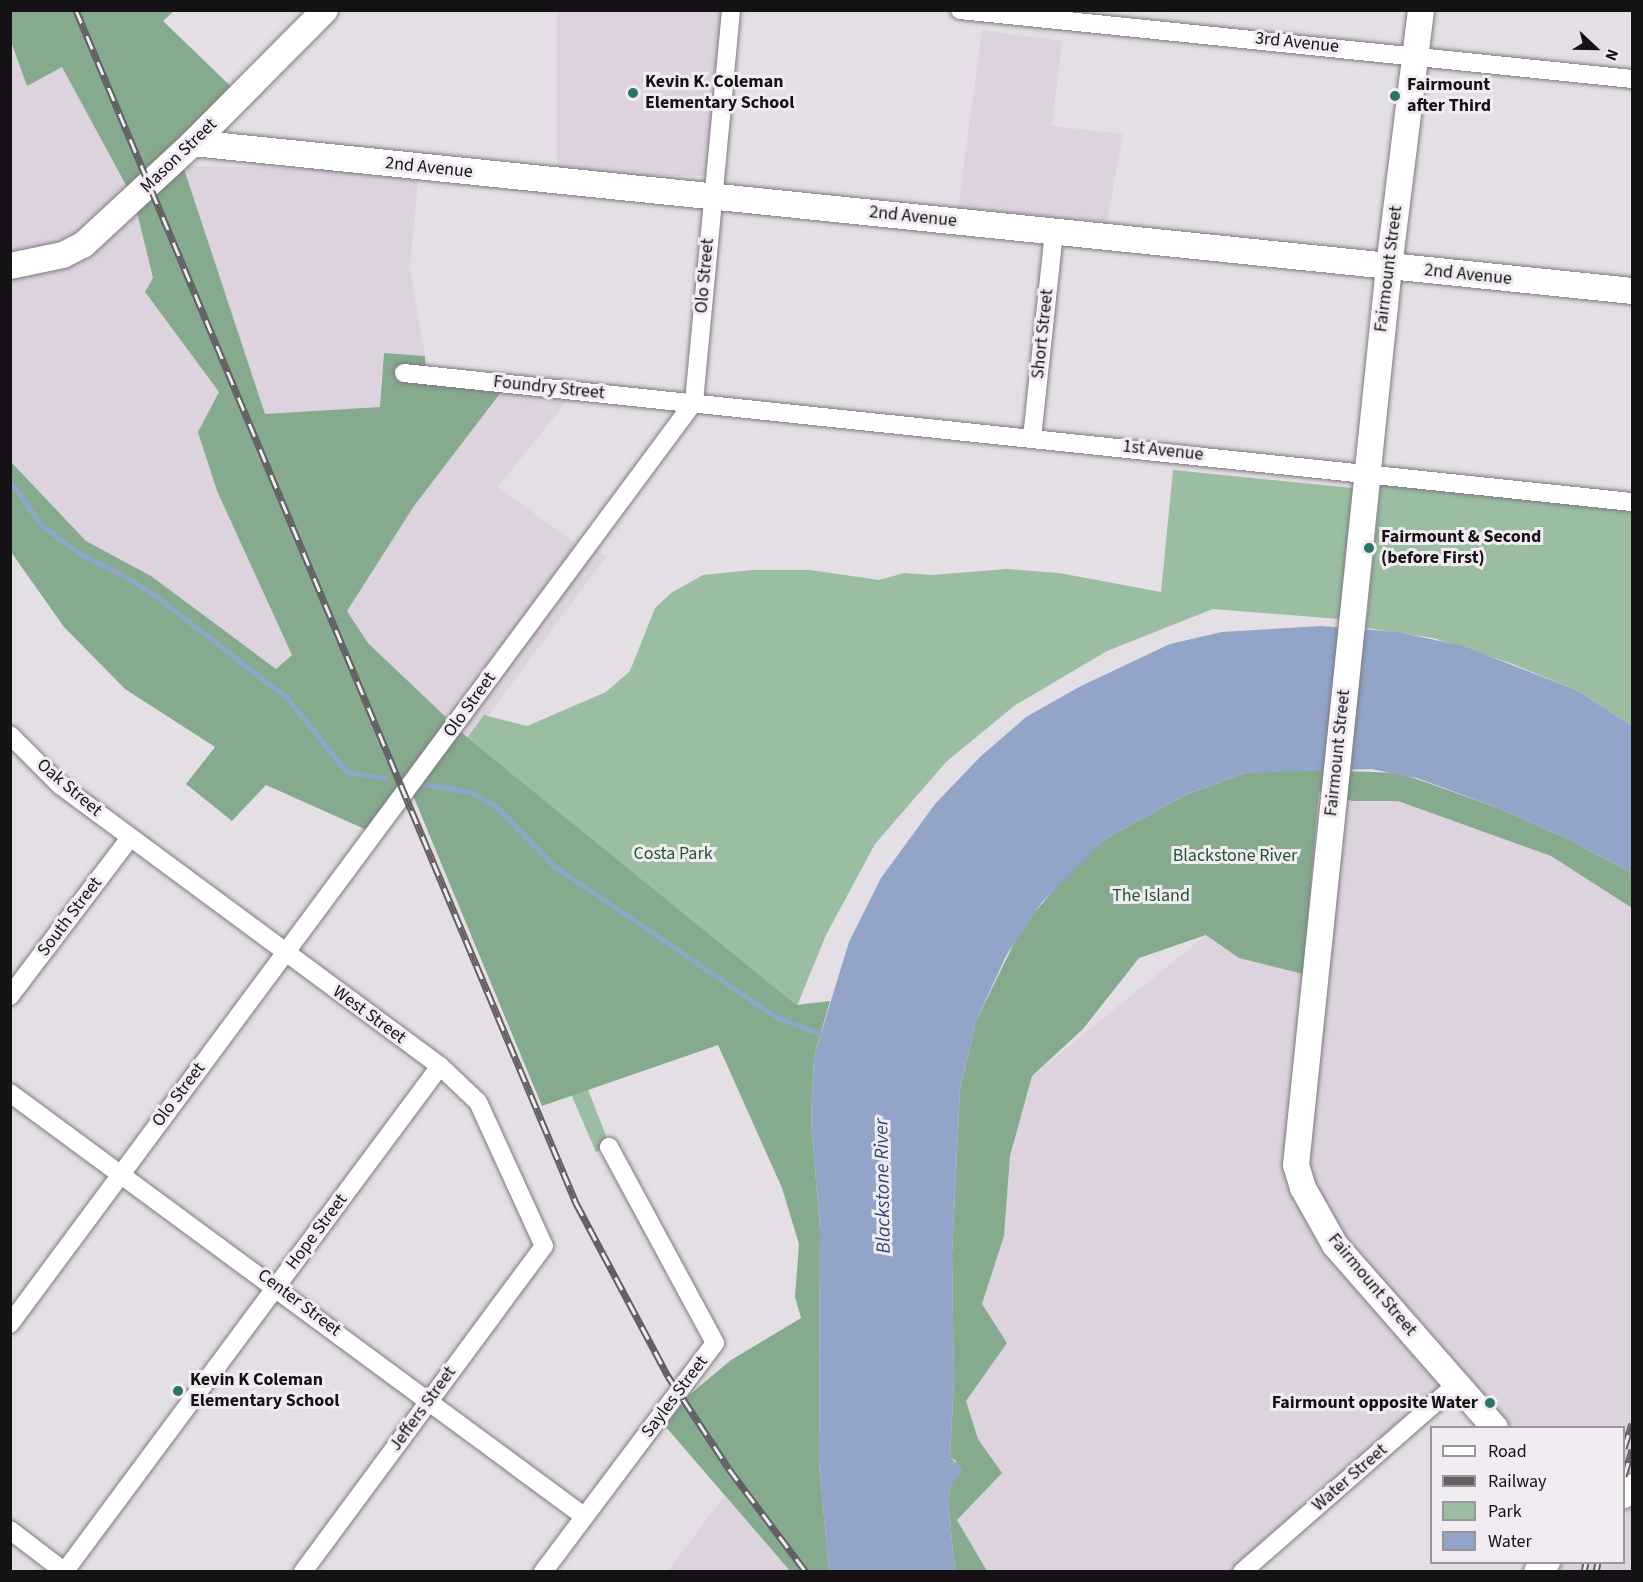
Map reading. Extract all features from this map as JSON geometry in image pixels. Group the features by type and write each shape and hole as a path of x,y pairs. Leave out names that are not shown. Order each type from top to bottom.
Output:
{"street":[{"name":"Mason Street","path":"10,266 63,255 83,245 193,143 325,10"},
{"name":"Olo Street","path":"10,1324 694,402 731,10"},
{"name":"3rd Avenue","path":"960,10 1416,55 1632,79"},
{"name":"Fairmount Street","path":"1421,10 1389,267 1296,1165 1303,1188 1335,1245 1493,1426"},
{"name":"2nd Avenue","path":"193,143 1632,291"},
{"name":"Short Street","path":"1032,438 1054,231"},
{"name":"Foundry Street","path":"404,373 694,402"},
{"name":"1st Avenue","path":"694,402 1368,472 1632,502"},
{"name":"Oak Street","path":"10,735 60,785 130,837"},
{"name":"West Street","path":"130,837 440,1066 478,1102 544,1246"},
{"name":"South Street","path":"11,995 130,837"},
{"name":"Hope Street","path":"65,1571 440,1066"},
{"name":"Center Street","path":"10,1093 122,1172 585,1517"},
{"name":"Sayles Street","path":"543,1572 715,1343 609,1147"},
{"name":"Jeffers Street","path":"303,1572 544,1246"},
{"name":"Water Street","path":"1242,1572 1457,1384"},
{"path":"10,1530 65,1571"}],"shaded area":[{"name":"Kevin K. Coleman Elementary School","path":"557,11 726,11 726,176 557,176"},
{"path":"982,30 1062,41 1052,126 1123,134 1107,222 958,208"},
{"path":"10,42 27,86 62,66 134,200 154,278 145,293 219,392 217,491 292,655 276,669 151,576 86,541 11,462"},
{"path":"183,166 419,171 410,268 425,356 384,353 381,407 265,414"},
{"path":"505,387 573,394 498,487 578,545 583,540 606,557 470,740 368,643 347,610 414,506"},
{"path":"1319,790 1352,801 1398,801 1551,856 1632,908 1632,1571 1550,1571 1560,1564 1625,1564 1625,1426 1488,1426 1456,1391 1250,1571 987,1571 957,1520 1002,1473 978,1439 966,1401 1007,1343 982,1304 1004,1236 1010,1156 1032,1076 1206,935 1303,974"},
{"path":"724,1496 790,1571 668,1571"}],"green space":[{"path":"11,11 174,11 163,21 246,101 183,166 265,414 380,407 384,353 425,356 426,376 505,387 414,506 347,611 368,643 470,740 796,1005 830,1001 814,1056 811,1121 820,1229 819,1462 829,1571 790,1571 665,1426 688,1396 731,1360 801,1318 795,1297 799,1244 782,1188 718,1045 542,1106 407,781 369,831 266,785 232,821 186,784 215,747 125,689 64,627 11,552 11,462 86,541 151,576 276,669 292,655 217,491 198,432 219,392 145,292 153,278 134,200 62,67 27,86 11,42"},
{"name":"Costa Park","path":"1173,470 1353,488 1339,619 1213,609 1107,651 1014,706 946,762 875,844 826,935 784,1038 743,1016 587,1087 610,1146 596,1152 564,1078 456,753 484,715 527,726 606,692 630,671 655,608 671,593 703,575 753,570 810,570 879,580 904,573 931,575 1007,569 1059,573 1161,592"},
{"path":"1382,471 1632,499 1632,726 1576,690 1510,663 1433,638 1366,628"},
{"name":"The Island","path":"1287,769 1400,773 1498,808 1566,838 1632,873 1632,908 1551,856 1398,801 1352,801 1319,791 1303,974 1239,958 1206,935 1139,958 1083,1029 1032,1076 1010,1156 1004,1236 982,1304 1007,1343 966,1401 978,1439 1002,1473 957,1520 987,1571 955,1571 948,1500 956,1461 950,1457 954,1379 952,1254 960,1089 976,1021 1021,929 1064,877 1105,839 1187,794 1246,773"}],"water":[{"name":"Blackstone River","path":"1321,626 1398,632 1463,646 1576,690 1632,726 1632,873 1566,838 1498,808 1417,778 1371,769 1246,773 1187,794 1105,839 1042,902 1007,954 976,1021 960,1089 952,1254 954,1379 950,1457 963,1470 951,1485 948,1500 955,1571 829,1572 819,1462 820,1229 811,1121 814,1056 849,942 881,878 935,804 980,757 1026,717 1081,686 1170,644 1222,632"}],"waterway":[{"path":"10,481 41,525 83,556 118,572 156,596 287,698 347,772 386,778"},
{"path":"416,783 471,792 497,807 553,865 774,1016 825,1036"}],"railway":[{"path":"76,10 576,1203 668,1376 729,1469 806,1572"},
{"path":"1625,1445 1632,1423"},
{"path":"1625,1473 1632,1449"},
{"path":"1584,1572 1586,1564"},
{"path":"1596,1572 1598,1564"}],"place":[{"name":"Kevin K. Coleman Elementary School","path":"633,93"},
{"name":"Fairmount after Third","path":"1395,96"},
{"name":"Fairmount & Second (before First)","path":"1369,548"},
{"name":"Kevin K Coleman Elementary School","path":"178,1391"},
{"name":"Fairmount opposite Water","path":"1490,1403"}]}
